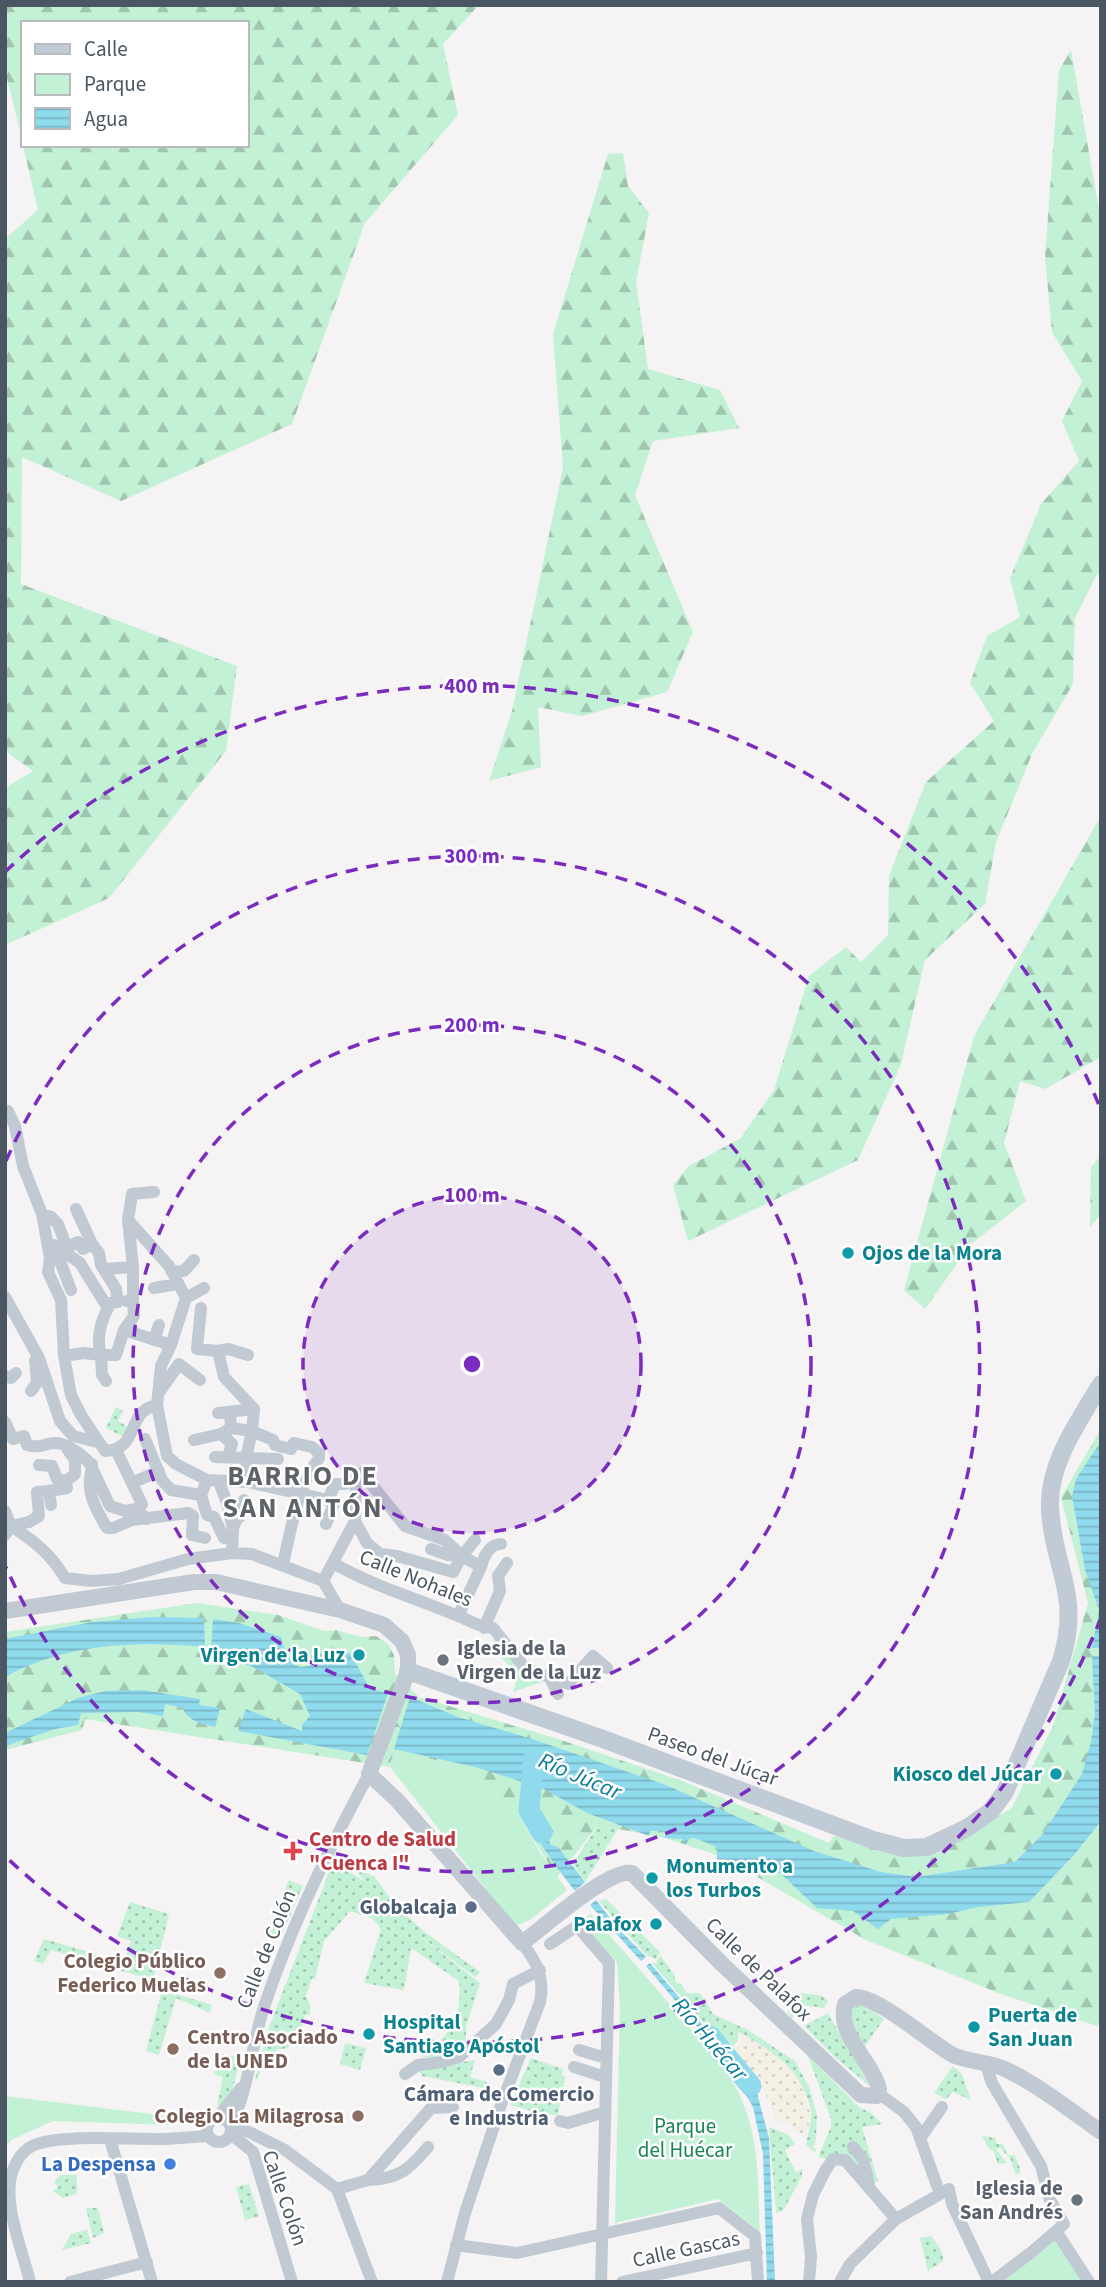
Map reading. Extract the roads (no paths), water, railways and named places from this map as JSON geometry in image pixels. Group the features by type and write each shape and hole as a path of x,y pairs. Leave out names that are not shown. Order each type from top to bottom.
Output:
{"main road":[{"name":"Paseo del Júcar","path":"407,1675 616,1744 862,1837 897,1847 919,1848 940,1842 975,1823 997,1805 1023,1752 1067,1641 1070,1617 1068,1595 1052,1522 1052,1485 1061,1454 1101,1384"}],"street":[{"path":"5,1422 13,1439 24,1436 27,1445 44,1447 52,1442 85,1457 110,1506 125,1511 142,1504 132,1483 71,1395 64,1356 61,1300 48,1272 50,1258 42,1214 23,1166 15,1126 8,1111"},
{"path":"64,1356 84,1353 116,1356 124,1330 134,1316 128,1220 132,1194 154,1192"},
{"path":"76,1209 99,1253 101,1265 106,1269 116,1289 113,1305 100,1327 98,1345 102,1375 106,1381"},
{"path":"42,1214 51,1217 58,1224 70,1256 80,1263 113,1305"},
{"path":"128,1220 169,1266 186,1298"},
{"path":"46,1234 51,1238 71,1290"},
{"path":"67,1247 78,1242 83,1249 93,1244"},
{"path":"154,1288 184,1271 194,1260"},
{"path":"106,1269 133,1268"},
{"path":"204,1288 186,1298 171,1345 161,1366 158,1399 167,1457 213,1481 248,1482 328,1500 334,1503 326,1524"},
{"path":"5,1297 36,1353 60,1420 73,1436 106,1448 124,1447 142,1412 158,1399 179,1364 200,1380"},
{"path":"113,1305 133,1300"},
{"path":"201,1308 197,1349 228,1349 248,1355"},
{"path":"155,1340 159,1325"},
{"path":"124,1330 171,1345"},
{"path":"218,1351 224,1377 254,1409 246,1458 248,1482"},
{"path":"31,1391 37,1383 34,1364 36,1353"},
{"path":"254,1409 224,1413 226,1431 232,1444 221,1457 278,1460"},
{"path":"63,1445 68,1430"},
{"path":"194,1440 226,1431 252,1432 273,1440 275,1445 291,1449 294,1443 312,1447 318,1452 319,1458 309,1472 300,1494 283,1565"},
{"path":"145,1439 162,1480 193,1516 192,1535 205,1538 230,1535"},
{"path":"63,1445 75,1460 75,1474 66,1481"},
{"path":"106,1448 93,1463 88,1478 90,1496 107,1528 132,1520 188,1513 193,1516 214,1517 230,1535"},
{"path":"132,1483 167,1457"},
{"path":"39,1465 52,1466 57,1479 66,1481"},
{"path":"328,1500 335,1483 345,1484 361,1474"},
{"path":"323,1581 355,1521 361,1474"},
{"path":"361,1474 405,1526 445,1540 462,1556 481,1567"},
{"path":"41,1488 67,1488 66,1481"},
{"path":"201,1495 213,1481"},
{"path":"213,1481 230,1535 232,1553"},
{"path":"41,1488 51,1505"},
{"path":"8,1530 39,1517 41,1488"},
{"path":"170,1490 201,1495"},
{"path":"201,1495 208,1515 205,1538"},
{"path":"230,1535 237,1518 240,1517 244,1500"},
{"path":"136,1508 147,1519"},
{"path":"5,1511 8,1530"},
{"path":"355,1521 368,1543 380,1554 397,1556 453,1572 475,1540"},
{"path":"8,1530 37,1543 55,1560 65,1578 91,1581 119,1579 188,1559 232,1553 252,1554 323,1581 340,1610"},
{"path":"458,1616 489,1550 496,1544 501,1544"},
{"path":"431,1549 448,1555 462,1556"},
{"name":"Calle Nohales","path":"333,1563 361,1580 484,1628 493,1628 525,1668 549,1676"},
{"name":"Calle Nohales","path":"484,1628 500,1591 498,1576 507,1563"},
{"path":"5,1611 205,1581 248,1588 374,1620 397,1634 405,1648 407,1675"},
{"path":"549,1676 568,1684 593,1656 607,1668"},
{"name":"Calle de Colón","path":"231,2130 268,1995 326,1857 376,1758 407,1675"},
{"path":"549,1676 558,1694"},
{"path":"369,1774 397,1800 522,1943 540,1970 541,2002 501,2105 456,2245 447,2282"},
{"name":"Calle de Palafox","path":"522,1943 606,1880 626,1872 634,1874 705,1947 854,2090 866,2096 878,2094 904,2112 921,2137 944,2191 991,2282"},
{"name":"Calle Gascas","path":"550,1944 577,1926 609,1963 600,2282"},
{"path":"405,2074 418,2065 459,2057 496,2024 509,2000 513,1984 540,1970"},
{"name":"Calle de Palafox","path":"878,2094 875,2077 843,2017 848,2001 861,1997 919,2029 953,2054 986,2065"},
{"path":"579,2050 606,2058"},
{"path":"991,2282 1059,2229 1063,2222 1050,2200 1041,2166 992,2083 986,2065 999,2067 1021,2077 1064,2104 1101,2132"},
{"path":"574,2067 605,2077"},
{"name":"Calle de Colón","path":"217,2118 244,2085"},
{"path":"368,2180 431,2108 453,2107"},
{"path":"921,2137 942,2107"},
{"path":"560,2121 568,2123 605,2112"},
{"path":"217,2118 227,2120 231,2130 227,2140 213,2141 208,2136 207,2125 217,2118"},
{"path":"231,2130 247,2132 285,2150 337,2189 372,2282"},
{"name":"Calle Colón","path":"231,2130 253,2152 292,2282"},
{"path":"30,2282 10,2201 10,2182 17,2162 25,2151 41,2143 208,2136"},
{"path":"110,2139 152,2282"},
{"path":"337,2189 368,2180 389,2179 412,2166 428,2147"},
{"path":"853,2147 863,2159 869,2185"},
{"path":"809,2282 811,2257 807,2220 813,2195 833,2159 845,2160 896,2219"},
{"path":"841,2282 849,2264 896,2219 944,2191"},
{"path":"456,2245 517,2253 719,2208 755,2236 758,2282"},
{"path":"1059,2229 1089,2282"},
{"name":"Calle Gascas","path":"622,2282 757,2253"},
{"path":"70,2282 147,2262"}],"water":[{"path":"1101,1441 1101,1648 1092,1648 1099,1610 1085,1569 1072,1496 1076,1479"},
{"path":"154,1617 204,1618 205,1647 153,1644 102,1647 53,1657 5,1677 5,1639 92,1622"},
{"path":"213,1619 239,1623 281,1637 286,1655 297,1667 318,1663 332,1647 351,1654 370,1689 388,1693 367,1755 238,1731 246,1709 302,1731 302,1725 310,1716 300,1694 255,1668 211,1650"},
{"name":"Río Júcar","path":"1092,1656 1101,1656 1101,1821 1074,1855 1029,1902 891,1919 878,1929 853,1911 817,1908 780,1873 740,1871 717,1862 717,1847 694,1838 689,1839 686,1845 682,1839 665,1838 665,1831 650,1831 649,1836 587,1813 542,1788 475,1767 394,1749 410,1697 458,1717 666,1785 814,1851 881,1872 916,1877 1015,1862 1042,1835 1082,1774 1091,1742 1095,1713"},
{"path":"142,1690 200,1699 199,1705 220,1708 215,1727 192,1719 183,1708 165,1704 163,1716 138,1712 81,1713 78,1725 55,1729 5,1746 5,1733 78,1698 105,1691"},
{"path":"527,1808 532,1808 551,1845 558,1847 585,1882 575,1891 534,1831"},
{"path":"596,1900 646,1957 641,1961 590,1905"},
{"path":"650,1963 723,2049 732,2053 725,2060 646,1966"},
{"path":"736,2062 757,2093 769,2138 775,2282 767,2282 763,2154 753,2107 729,2066"}],"waterway":[{"name":"Río Huécar","path":"534,1757 529,1810 542,1833"},
{"name":"Río Huécar","path":"710,2036 751,2086"}],"place":[{"name":"Ojos de la Mora","path":"848,1253"},
{"name":"Virgen de la Luz","path":"359,1655"},
{"name":"Iglesia de la Virgen de la Luz","path":"443,1660"},
{"name":"Kiosco del Júcar","path":"1056,1774"},
{"name":"Centro de Salud \"Cuenca I\"","path":"293,1851"},
{"name":"Monumento a los Turbos","path":"652,1878"},
{"name":"Globalcaja","path":"471,1907"},
{"name":"Palafox","path":"656,1924"},
{"name":"Colegio Público Federico Muelas","path":"220,1973"},
{"name":"Puerta de San Juan","path":"974,2027"},
{"name":"Hospital Santiago Apóstol","path":"369,2034"},
{"name":"Centro Asociado de la UNED","path":"173,2049"},
{"name":"Cámara de Comercio e Industria","path":"499,2070"},
{"name":"Colegio La Milagrosa","path":"358,2116"},
{"name":"La Despensa","path":"170,2164"},
{"name":"Iglesia de San Andrés","path":"1077,2200"}],"district":[{"name":"BARRIO DE SAN ANTÓN","path":"303,1492"}],"park label":[{"name":"Parque del Huécar","path":"685,2138"}]}
